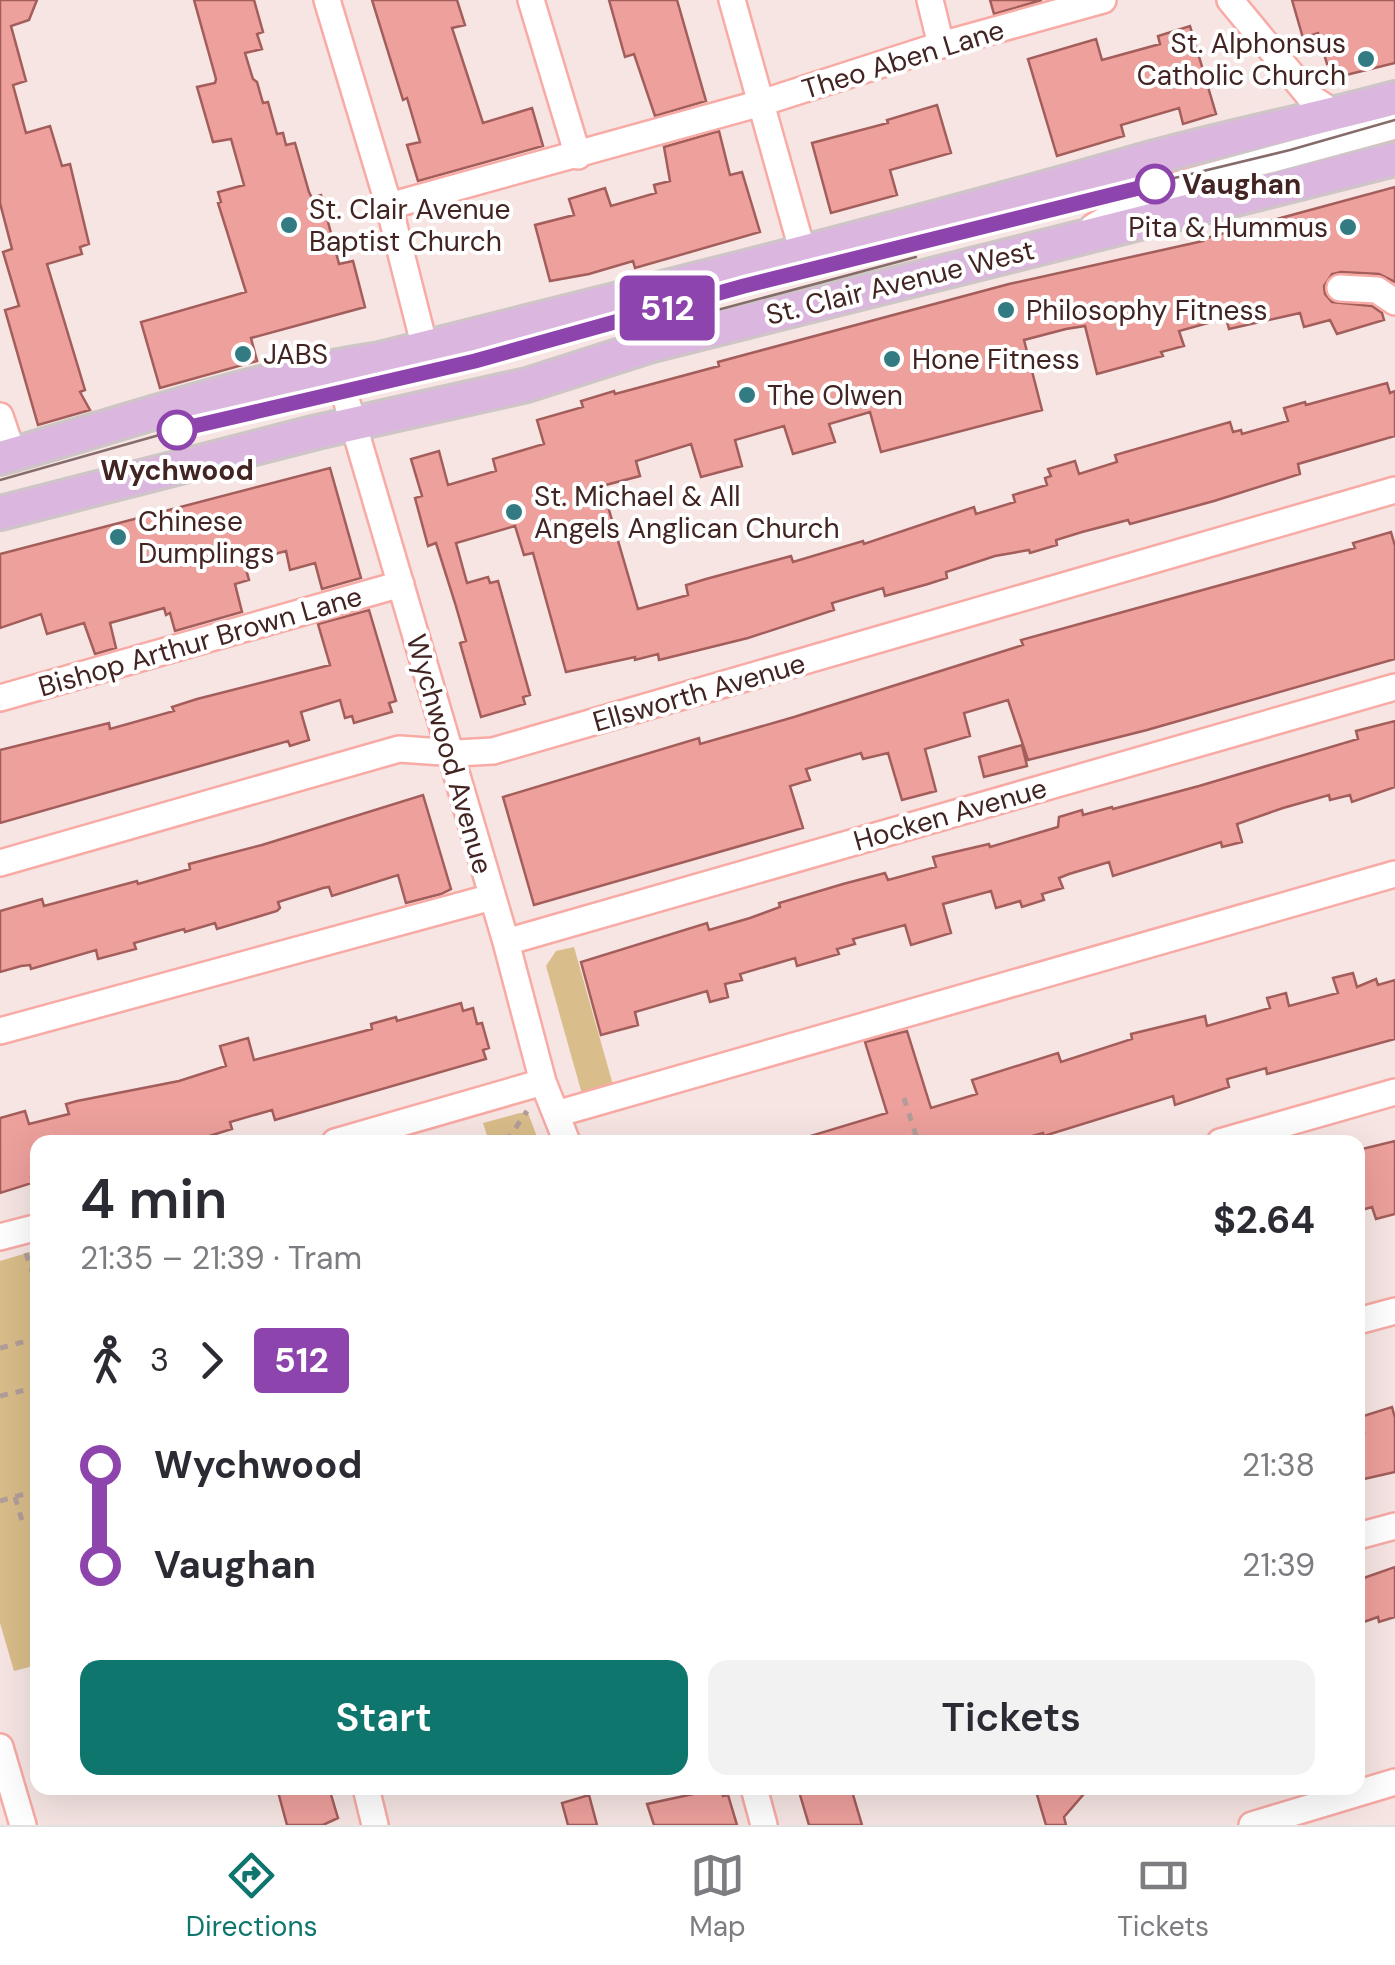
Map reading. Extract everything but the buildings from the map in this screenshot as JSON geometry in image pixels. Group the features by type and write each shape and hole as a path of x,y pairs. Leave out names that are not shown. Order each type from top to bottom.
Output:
{"main road":[{"name":"St. Clair Avenue West","path":"6,456 162,408 425,348 803,254 1138,162 1395,98"},
{"name":"St. Clair Avenue West","path":"0,513 528,385 652,346 1395,158"}],"street":[{"path":"326,0 389,206 425,348"},
{"path":"531,0 578,156"},
{"path":"732,0 803,254"},
{"path":"930,0 941,45"},
{"name":"Theo Aben Lane","path":"389,206 761,104 941,45 1104,0"},
{"path":"1230,0 1310,98 1370,134 1395,144"},
{"path":"1073,238 1154,191 1395,126"},
{"path":"1340,288 1377,290 1395,302"},
{"name":"Wychwood Avenue","path":"336,366 544,1082 564,1135"},
{"path":"0,416 6,456"},
{"name":"Ellsworth Avenue","path":"0,863 399,749 493,751 1395,490"},
{"name":"Bishop Arthur Brown Lane","path":"0,698 401,584"},
{"name":"Hocken Avenue","path":"506,942 1395,688"},
{"path":"556,1114 1395,874"},
{"path":"0,1031 492,897"},
{"path":"359,1135 544,1082"},
{"path":"1244,1135 1395,1092"},
{"path":"0,1237 30,1238"},
{"path":"1365,1319 1395,1311"},
{"path":"1365,1534 1395,1526"},
{"path":"0,1748 23,1825"},
{"path":"1365,1791 1395,1782"},
{"path":"368,1795 375,1825"},
{"path":"756,1795 764,1825"},
{"path":"1252,1825 1352,1795"}],"path":[{"path":"904,1098 916,1135"},
{"path":"511,1135 529,1109"},
{"path":"0,1348 30,1340"},
{"path":"0,1396 30,1389"},
{"path":"0,1501 30,1492"},
{"path":"16,1496 23,1524"}],"shaded area":[{"path":"574,947 613,1085 582,1094 546,966 556,951"},
{"path":"528,1113 536,1135 487,1135 483,1123"},
{"path":"30,1252 30,1667 14,1671 0,1623 0,1261"}],"tram line":[{"path":"0,480 177,430 475,361 744,286 1290,150 1395,120"},
{"name":"512","path":"177,430 475,361 744,286 1155,184"},
{"path":"650,328 916,257"}],"place":[{"name":"St. Alphonsus Catholic Church","path":"1366,59"},
{"name":"Vaughan","path":"1155,184"},
{"name":"St. Clair Avenue Baptist Church","path":"289,225"},
{"name":"Pita & Hummus","path":"1348,227"},
{"name":"Philosophy Fitness","path":"1006,310"},
{"name":"JABS","path":"243,354"},
{"name":"Hone Fitness","path":"892,359"},
{"name":"The Olwen","path":"747,395"},
{"name":"Wychwood","path":"177,430"},
{"name":"St. Michael & All Angels Anglican Church","path":"514,512"},
{"name":"Chinese Dumplings","path":"118,537"}]}
